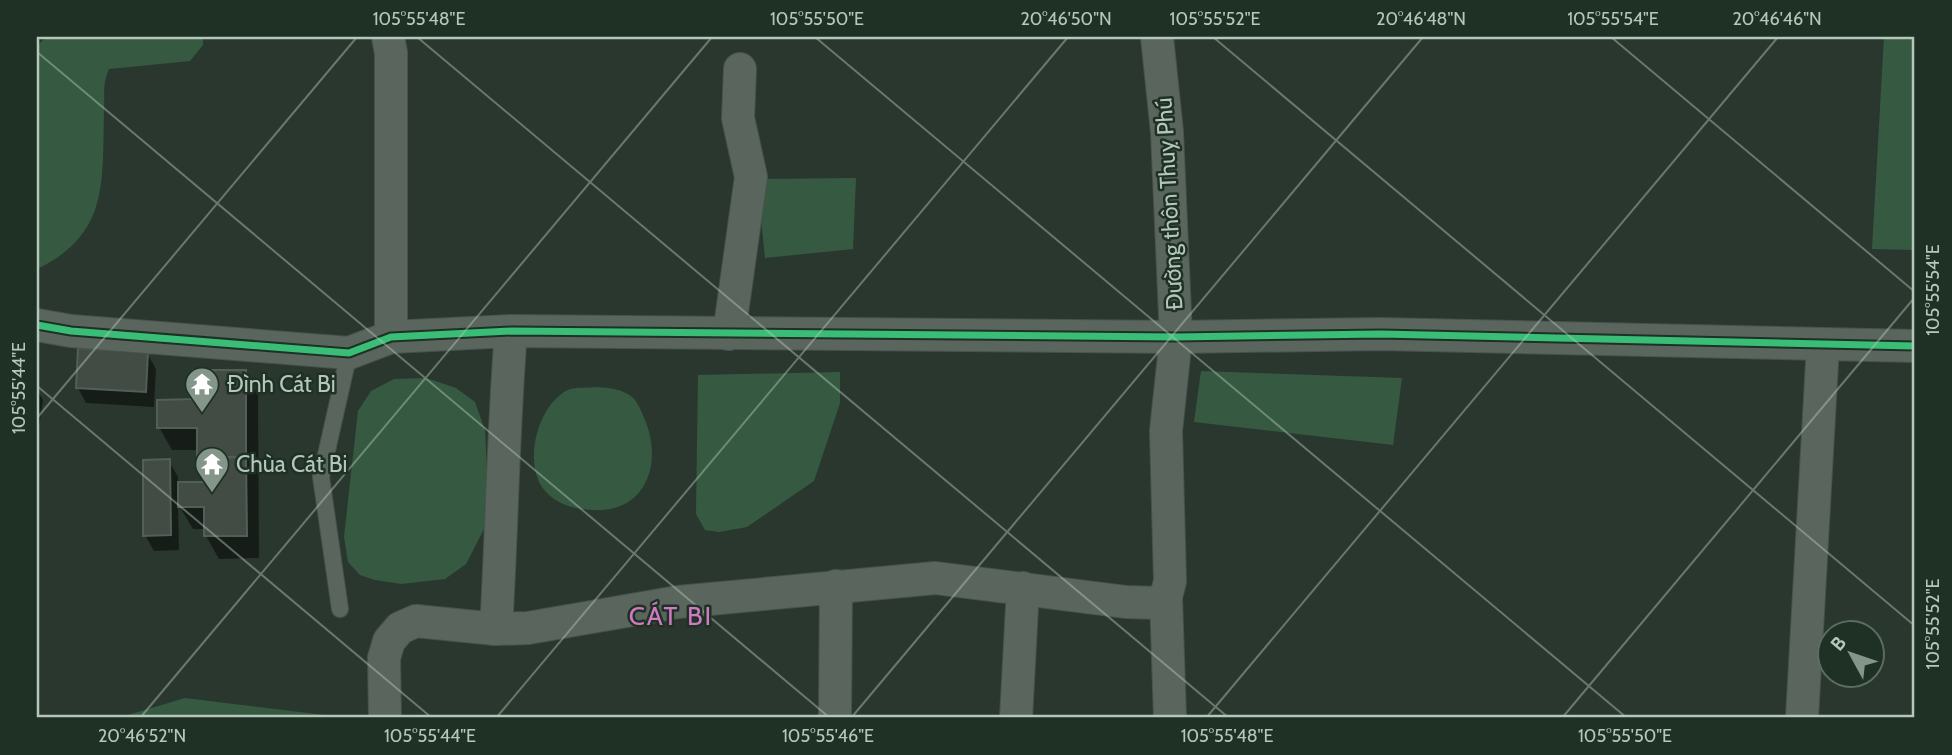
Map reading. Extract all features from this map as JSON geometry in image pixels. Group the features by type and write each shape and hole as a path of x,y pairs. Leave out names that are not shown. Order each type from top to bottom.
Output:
{"street":[{"path":"388,37 391,53 391,337"},
{"name":"Đường thôn Thuỵ Phú","path":"1157,37 1167,132 1176,337 1166,431 1170,581 1166,597 1170,718"},
{"path":"729,334 751,177 738,118 740,69"},
{"path":"37,325 97,334 349,353 391,337 511,331 1176,337 1381,334 1915,346"},
{"path":"496,629 504,496 503,433 511,331"},
{"path":"1802,718 1823,345"},
{"path":"385,718 384,658 389,641 400,628 416,621 496,629 528,628 678,602 936,578 1151,604 1166,597"},
{"path":"835,718 836,586"},
{"path":"1016,718 1023,587"}],"lane":[{"path":"340,609 321,477 349,353"}],"shaded area":[{"path":"46,37 203,37 203,45 190,61 109,69 105,85 103,160 97,203 90,222 78,239 61,255 37,269 37,46"},
{"path":"1884,37 1915,37 1915,250 1872,249"},
{"path":"856,178 853,249 765,258 757,179"},
{"path":"1201,371 1402,378 1393,445 1194,422"},
{"path":"840,372 840,403 814,481 747,527 719,532 705,530 696,514 698,375"},
{"path":"426,378 456,388 475,402 485,430 488,491 485,527 466,564 445,579 401,584 375,580 360,575 348,562 344,537 358,411 371,391 394,379"},
{"path":"611,388 634,399 645,420 652,453 646,482 637,494 626,503 611,509 593,510 569,506 549,495 540,484 534,455 541,422 558,397 570,389"},
{"path":"185,698 349,718 118,718"}],"building":[{"path":"78,348 148,352 146,392 76,388"},
{"name":"Đình Cát Bi","path":"193,370 246,370 246,457 197,457 197,428 157,428 157,400 193,399"},
{"name":"Chùa Cát Bi","path":"246,457 247,536 204,536 204,507 178,507 178,482 206,482 206,458"},
{"path":"170,459 171,535 143,536 143,460"}],"cycle path":[{"path":"37,325 71,331 349,353 391,337 511,331 1176,337 1381,334 1915,346"}],"place":[{"name":"Đình Cát Bi","path":"202,414"},
{"name":"Chùa Cát Bi","path":"212,494"}],"district":[{"name":"CÁT BI","path":"671,616"}]}
